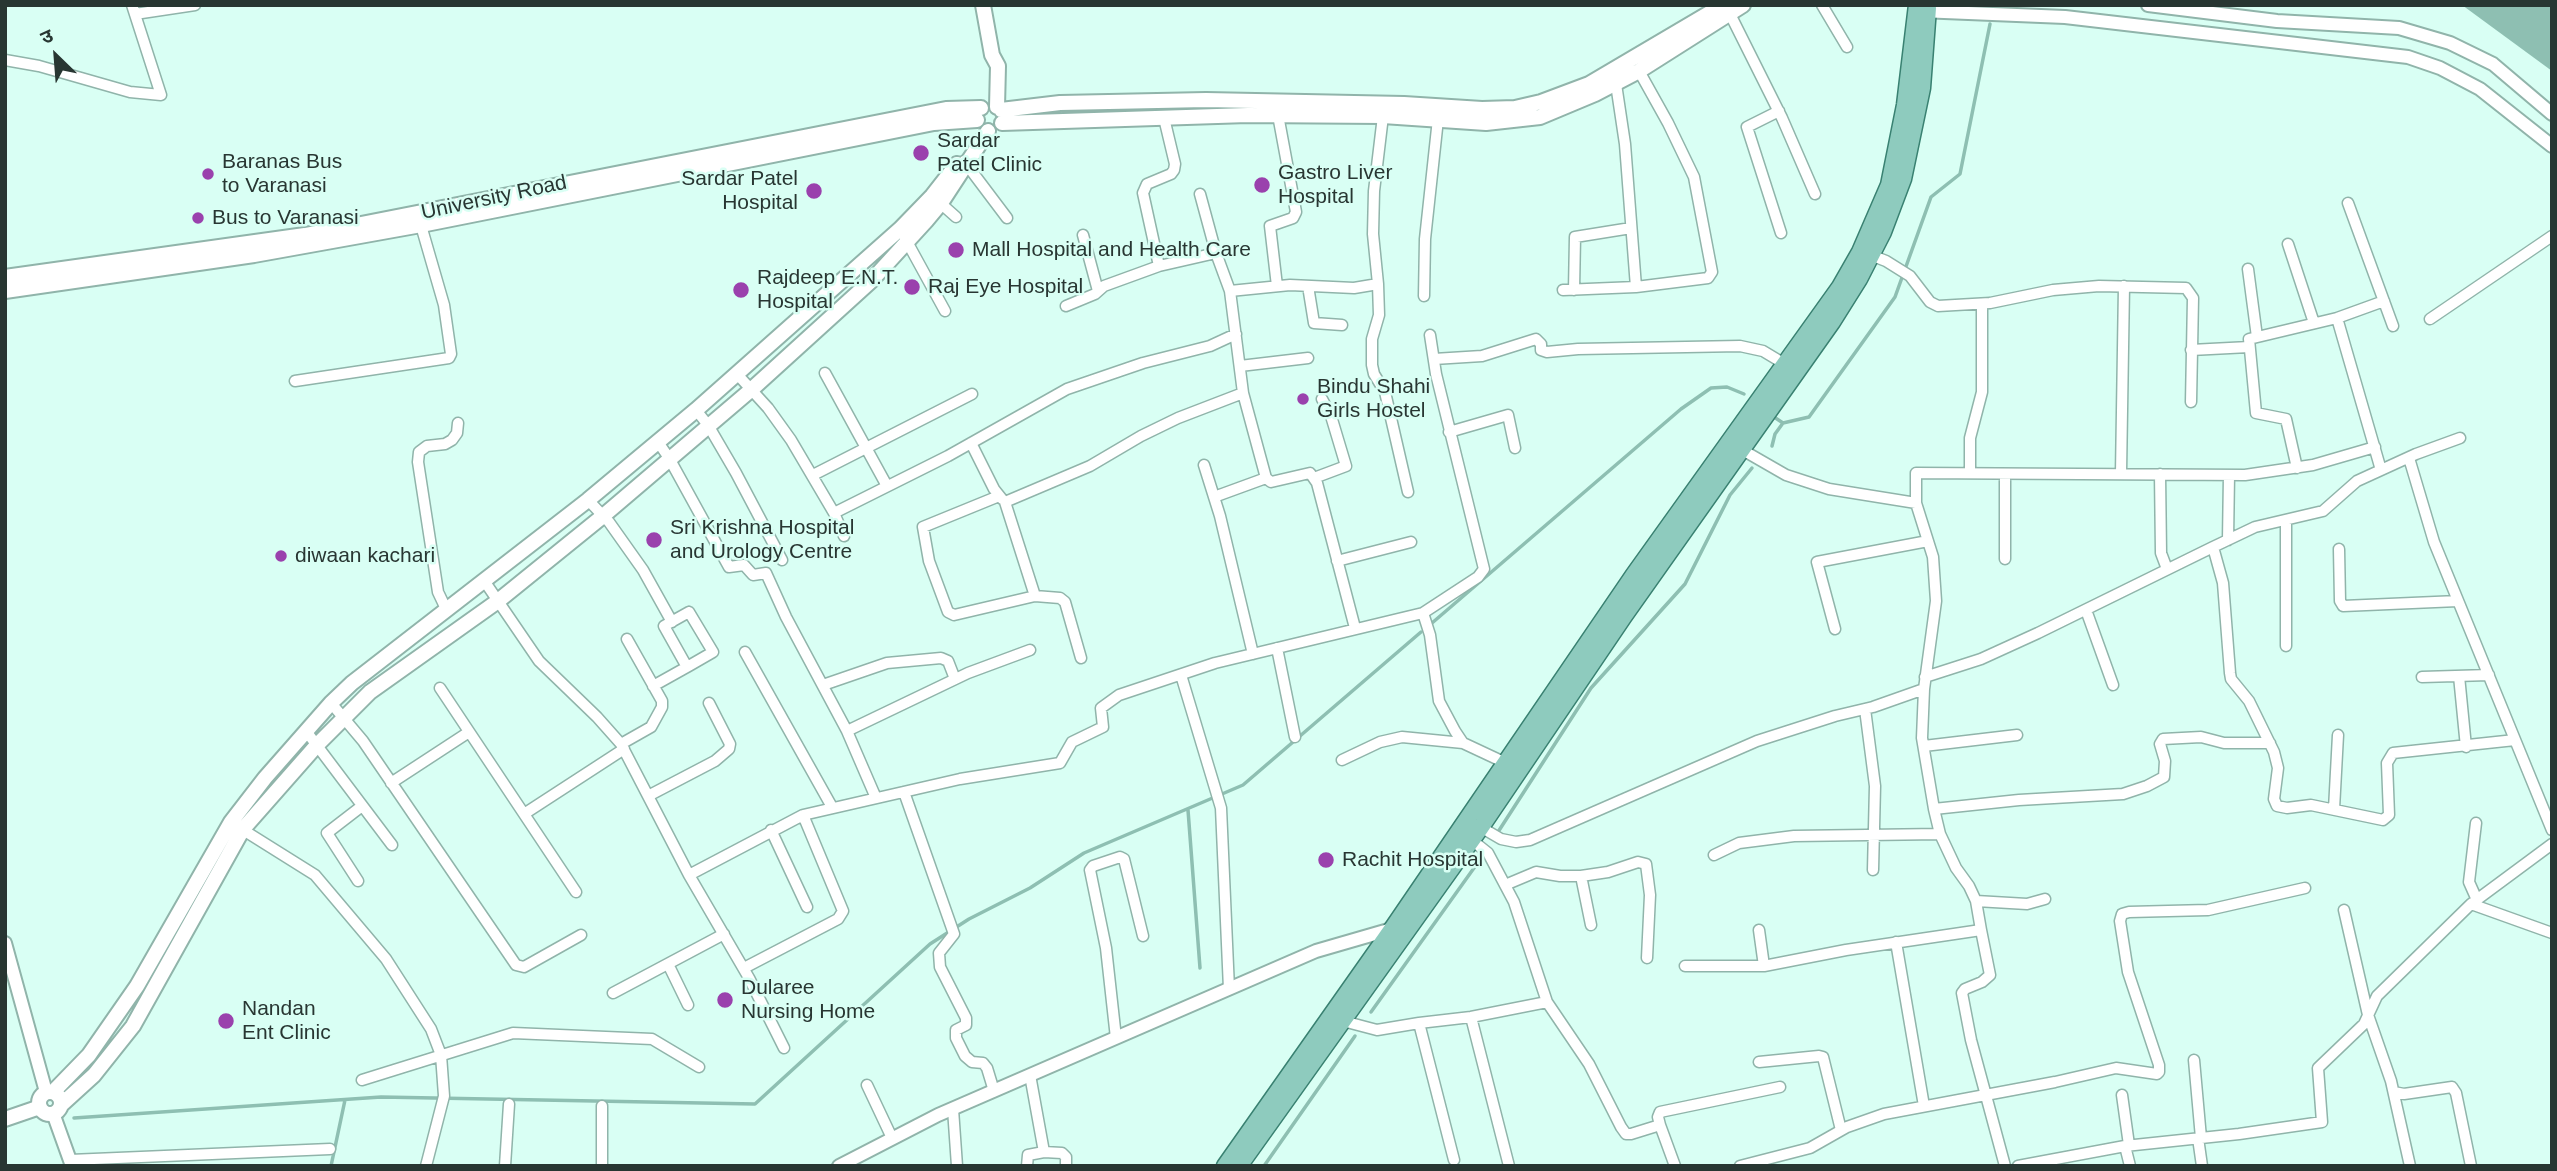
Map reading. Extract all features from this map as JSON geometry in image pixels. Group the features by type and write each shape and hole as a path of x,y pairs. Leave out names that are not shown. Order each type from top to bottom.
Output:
{"main road":[{"path":"51,1109 60,1099 50,1092 89,1055 137,986 237,826 306,731 331,703 352,683 485,582 658,442 903,235 936,200 965,161 989,117 992,55 983,5"},
{"path":"989,117 1060,103 1206,100 1515,108 1541,102 1589,84 1705,16 1743,5"},
{"path":"1225,1166 1336,1018 1470,829 1633,576 1735,447 1791,368 1836,294 1866,254 1889,185 1922,8"},
{"path":"989,117 1383,116 1486,123 1540,117 1639,71 1705,16"},
{"name":"University Road","path":"5,291 254,255 419,220 596,177 946,109 989,117"},
{"name":"University Road","path":"5,277 419,220"},
{"path":"5,1119 51,1109 94,1076 133,1026 237,826 370,692 498,601 752,389 872,280 903,235"},
{"path":"1239,1166 1336,1018"}],"street":[{"path":"5,60 39,66 121,90 161,94 133,10 195,5"},
{"path":"1822,5 1847,47"},
{"path":"2147,5 2277,20 2399,28 2450,43 2493,64 2552,114"},
{"path":"1922,8 2065,17 2408,57 2440,68 2480,89 2552,146"},
{"path":"1726,10 1779,111 1815,194"},
{"path":"1631,228 1575,237 1569,290 1708,278 1712,272 1694,177 1639,71"},
{"path":"1616,83 1625,144 1636,286"},
{"path":"1779,111 1747,127 1781,233"},
{"path":"1277,286 1269,230 1272,224 1293,218 1296,212 1278,116"},
{"path":"1383,116 1374,191 1373,234 1379,315 1372,339 1372,365 1374,374 1385,391 1408,492"},
{"path":"1160,266 1143,194 1147,184 1171,174 1174,170 1175,164 1164,118"},
{"path":"1424,296 1425,239 1438,119"},
{"path":"965,161 1007,218"},
{"path":"1200,194 1216,253 1230,291 1243,393 1266,478 1271,482 1310,474 1314,478 1355,628"},
{"path":"936,200 956,217"},
{"path":"2348,203 2393,326"},
{"path":"295,381 449,358 451,354 444,305 419,220"},
{"path":"903,235 945,311"},
{"path":"1083,235 1098,291"},
{"path":"2430,319 2552,236"},
{"path":"2288,244 2314,323"},
{"path":"1066,306 1104,286 1160,266 1216,253"},
{"path":"1866,254 1910,276 1930,302 1938,306 1982,304 2053,290 2099,286 2186,288 2193,298 2191,402"},
{"path":"2248,269 2257,337"},
{"path":"1230,291 1277,286 1354,288 1378,284"},
{"path":"1308,286 1314,323 1342,325"},
{"path":"2121,473 2124,286"},
{"path":"2297,468 2286,419 2256,413 2249,339 2337,318 2384,301"},
{"path":"1970,473 1970,438 1982,392 1982,304"},
{"path":"2337,318 2381,470"},
{"path":"834,513 971,443 1067,389 1143,363 1210,346 1236,334"},
{"path":"689,875 803,815 960,779 1060,763 1072,742 1103,727 1101,708 1119,695 1254,654 1423,613 1478,578 1484,569 1449,432 1430,335"},
{"path":"1434,359 1482,356 1536,339 1541,344 1541,350 1547,352 1740,346 1763,351 1791,368"},
{"path":"2191,349 2249,347"},
{"path":"1240,366 1308,358"},
{"path":"825,373 887,486"},
{"path":"737,374 752,389 791,440 834,513 844,536"},
{"path":"1081,658 1063,599 1035,596 950,614 929,561 923,534 925,525 1090,466 1178,418 1243,393"},
{"path":"813,475 972,394"},
{"path":"1314,478 1346,466 1331,416 1322,399"},
{"path":"696,410 708,425 782,560"},
{"path":"1449,432 1507,415 1516,448"},
{"path":"447,611 439,592 418,462 419,452 427,446 445,444 452,440 457,433 458,423"},
{"path":"1926,677 1981,659 2255,527 2323,511 2357,481 2460,438"},
{"path":"658,442 729,567 744,565 753,575 766,573 847,731 876,798"},
{"path":"971,443 993,489 1002,499 1035,596"},
{"path":"1735,447 1786,475 1829,489 1916,503"},
{"path":"2005,1166 1966,1019 1962,993 1990,975 1982,930 1976,901 1940,834 1924,746 1924,689 1936,601 1933,557 1916,503 1916,473 2229,475 2297,468 2375,447"},
{"path":"2409,458 2434,542 2552,830"},
{"path":"1204,465 1254,654"},
{"path":"2005,474 2005,559"},
{"path":"2160,474 2161,553 2167,569"},
{"path":"2228,540 2229,475"},
{"path":"1214,497 1266,478"},
{"path":"588,500 643,570 672,622"},
{"path":"2286,520 2286,646"},
{"path":"1835,629 1817,565 1819,560 1928,541"},
{"path":"1337,561 1411,542"},
{"path":"2213,547 2223,583 2231,679 2249,701 2270,743 2278,768 2274,799 2277,806 2287,808 2311,805 2383,820 2388,818 2387,762 2393,753 2515,740"},
{"path":"2339,548 2340,601 2346,607 2458,601"},
{"path":"485,582 540,661 597,717 622,746 689,875 744,968 784,1048"},
{"path":"2086,610 2113,685"},
{"path":"653,685 687,667 713,652 689,611 664,626 687,667"},
{"path":"1423,613 1430,635 1439,701 1463,743"},
{"path":"524,814 646,731 654,721 662,707 662,701 627,639"},
{"path":"1277,648 1295,737"},
{"path":"847,731 955,679 1030,650"},
{"path":"745,652 832,807"},
{"path":"823,685 887,663 941,657 948,661 955,679"},
{"path":"1181,674 1221,808 1229,989"},
{"path":"2459,676 2466,747"},
{"path":"2422,677 2488,676"},
{"path":"440,688 576,892"},
{"path":"1470,829 1516,842 1530,840 1757,741 1924,689"},
{"path":"331,703 363,741 516,965 524,967 581,935"},
{"path":"648,796 715,761 729,749 730,744 709,703"},
{"path":"1865,709 1875,786 1872,870"},
{"path":"306,731 392,845"},
{"path":"391,783 469,732"},
{"path":"1924,746 2017,735"},
{"path":"2334,809 2338,735"},
{"path":"1342,760 1380,742 1402,737 1463,743 1511,766"},
{"path":"1934,809 2019,800 2123,794 2164,777 2165,761 2160,744 2163,739 2201,737 2224,743 2270,743"},
{"path":"904,792 954,934 939,953 940,967 966,1018 966,1025 956,1030 956,1038 965,1056 972,1062 983,1063 987,1068 994,1091"},
{"path":"358,881 327,833 362,806"},
{"path":"744,968 838,919 843,911 803,815"},
{"path":"2474,902 2469,882 2476,823"},
{"path":"237,826 315,875 386,959 431,1029 440,1055 444,1096 426,1166"},
{"path":"1470,829 1488,853 1514,902 1548,1002 1589,1065 1626,1134 1660,1125"},
{"path":"771,831 807,907"},
{"path":"1714,855 1739,843 1794,836 1940,834"},
{"path":"2018,1166 2127,1145 2322,1122 2318,1068 2364,1024 2377,996 2474,902 2552,844"},
{"path":"1116,1038 1105,948 1090,870 1093,866 1120,857 1124,859 1143,936"},
{"path":"1505,885 1536,872 1581,876 1608,872 1638,862 1646,864 1650,895 1647,958"},
{"path":"1581,876 1591,925"},
{"path":"1740,1166 1810,1148 1841,1130 1884,1114 2116,1068 2153,1075 2159,1072 2159,1065 2128,972 2120,921 2122,914 2208,910 2305,888"},
{"path":"1976,901 2026,904 2045,899"},
{"path":"2474,902 2552,933"},
{"path":"2344,910 2368,1015 2394,1092 2410,1166"},
{"path":"1759,930 1764,966"},
{"path":"1685,966 1764,966 1896,942 1982,930"},
{"path":"839,1166 953,1108 1316,951 1397,932"},
{"path":"613,993 724,934"},
{"path":"1896,942 1924,1106"},
{"path":"5,943 50,1092"},
{"path":"668,964 688,1004"},
{"path":"1336,1018 1377,1030 1471,1017 1548,1002"},
{"path":"1471,1017 1510,1166"},
{"path":"1419,1023 1454,1160"},
{"path":"362,1080 513,1033 652,1039 699,1067"},
{"path":"1759,1062 1819,1056 1823,1058 1841,1130"},
{"path":"2194,1059 2202,1166"},
{"path":"1030,1075 1044,1152"},
{"path":"867,1085 892,1138"},
{"path":"1675,1166 1660,1125 1660,1112 1780,1087"},
{"path":"2394,1092 2404,1094 2452,1087 2456,1093 2471,1166"},
{"path":"2122,1095 2130,1166"},
{"path":"505,1166 509,1104"},
{"path":"602,1105 602,1166"},
{"path":"953,1108 957,1166"},
{"path":"51,1109 71,1163 330,1149"},
{"path":"1027,1166 1028,1155 1044,1152 1062,1153 1066,1157 1066,1166"}],"shaded area":[{"path":"2462,5 2552,5 2552,71"}],"waterway":[{"path":"1774,417 1783,423 1809,417 1895,297 1931,197 1960,174 1990,24"},
{"path":"1432,623 1681,409 1711,388 1727,387 1744,394"},
{"path":"1772,446 1775,434 1783,423"},
{"path":"1498,832 1591,688 1685,584 1730,495 1752,468"},
{"path":"74,1118 381,1097 755,1104 930,944 969,919 1030,888 1084,853 1243,785 1421,632"},
{"path":"1188,810 1200,968"},
{"path":"1371,1012 1479,861"},
{"path":"1264,1166 1355,1036"},
{"path":"331,1166 345,1100"}],"place":[{"name":"Sardar Patel Clinic","path":"921,153"},
{"name":"Baranas Bus to Varanasi","path":"208,174"},
{"name":"Gastro Liver Hospital","path":"1262,185"},
{"name":"Sardar Patel Hospital","path":"814,191"},
{"name":"Bus to Varanasi","path":"198,218"},
{"name":"Mall Hospital and Health Care","path":"956,250"},
{"name":"Raj Eye Hospital","path":"912,287"},
{"name":"Rajdeep E.N.T. Hospital","path":"741,290"},
{"name":"Bindu Shahi Girls Hostel","path":"1303,399"},
{"name":"Sri Krishna Hospital and Urology Centre","path":"654,540"},
{"name":"diwaan kachari","path":"281,556"},
{"name":"Rachit Hospital","path":"1326,860"},
{"name":"Dularee Nursing Home","path":"725,1000"},
{"name":"Nandan Ent Clinic","path":"226,1021"}]}
